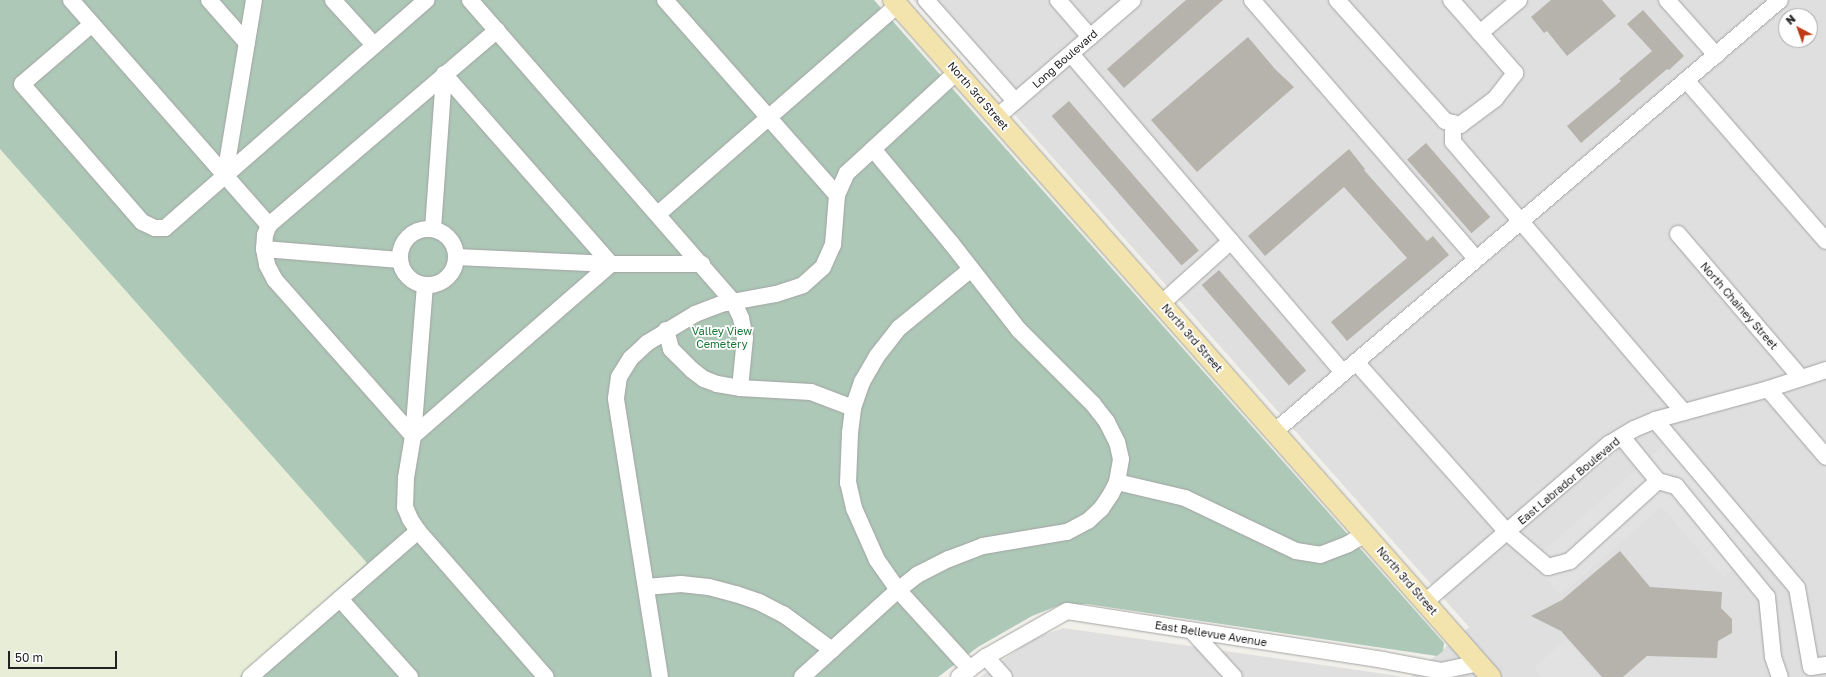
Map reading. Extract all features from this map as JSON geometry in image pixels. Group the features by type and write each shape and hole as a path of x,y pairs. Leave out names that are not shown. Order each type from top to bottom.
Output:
{"main road":[{"name":"North 3rd Street","path":"895,2 1485,670"}],"street":[{"path":"71,0 269,225"},
{"path":"209,0 247,43"},
{"path":"225,175 254,0"},
{"path":"333,0 374,45"},
{"path":"92,24 22,84 142,222 155,228 165,228 426,0"},
{"path":"470,0 702,264 734,303 742,318 745,338 740,388"},
{"path":"665,0 836,195"},
{"path":"926,0 1015,102"},
{"path":"1058,0 1090,37"},
{"name":"Long Boulevard","path":"997,117 1133,0"},
{"path":"1252,0 1476,259"},
{"path":"1338,0 1445,121 1460,125 1495,99 1515,73 1450,0"},
{"path":"1480,33 1519,0"},
{"path":"1667,0 1716,55"},
{"path":"1274,432 1780,0"},
{"path":"658,214 770,118 895,2"},
{"path":"413,436 275,280 267,265 264,249 265,235 269,225 497,30"},
{"path":"1071,54 1343,373"},
{"path":"660,677 616,398 619,377 631,358 647,343 666,330 695,314 721,304 734,303 776,294 803,285 823,267 833,245 836,195 847,173 957,72"},
{"path":"433,229 444,74"},
{"path":"444,74 611,264"},
{"path":"1686,80 1826,241"},
{"path":"1453,123 1453,142 1684,412"},
{"path":"802,677 898,590 917,575 950,559 983,546 1067,532 1088,521 1101,509 1117,482 1121,460 1117,442 1108,422 1093,404 1018,330 971,268 873,149"},
{"path":"433,229 442,233 449,239 454,247 456,257 451,273 445,279 438,284 424,285 413,281 406,275 400,260 400,251 409,237 416,232 433,229"},
{"name":"North Chainey Street","path":"1678,234 1800,377"},
{"path":"1162,304 1231,241"},
{"path":"264,249 400,260"},
{"path":"456,257 611,264 702,264"},
{"path":"413,436 611,264"},
{"path":"965,673 898,590 877,560 854,508 848,483 850,433 853,408 862,382 877,356 899,328 971,268"},
{"path":"424,285 413,436 407,464 405,507 410,519 418,530 546,677"},
{"path":"666,330 671,350 704,379 717,384 740,388 811,392 853,408"},
{"path":"1356,362 1507,532 1548,567 1570,561 1658,481"},
{"name":"East Labrador Boulevard","path":"1425,602 1609,444 1634,429 1655,420 1768,389 1800,377 1826,370"},
{"path":"1768,389 1826,457"},
{"path":"1655,420 1798,588 1811,667 1826,665"},
{"path":"1622,437 1658,481 1676,486 1767,597 1773,657 1780,677"},
{"path":"1117,482 1185,498 1296,551 1320,555 1348,544 1365,534"},
{"path":"250,677 418,530"},
{"path":"646,587 681,584 709,587 736,594 759,602 783,614 832,650"},
{"path":"340,598 410,677"},
{"name":"East Bellevue Avenue","path":"965,673 986,657 1067,611 1384,660 1441,671 1485,670"},
{"path":"1192,631 1234,677"},
{"path":"986,657 1004,677"},
{"path":"1462,677 1485,670"}],"shaded area":[{"path":"913,0 1826,0 1826,677 1411,677 1469,627"},
{"path":"1665,444 1757,548 1723,577 1661,507 1561,595 1531,562"},
{"path":"1063,628 1406,677 980,677 1030,640"},
{"path":"1566,639 1599,677 1542,677 1534,668"}],"green space":[{"name":"Valley View Cemetery","path":"0,0 874,0 1444,643 1443,651 1437,656 1087,604 1060,605 1032,616 978,647 938,677 240,677 367,563 0,149"},
{"path":"0,149 368,563 247,677 0,677"}],"building":[{"path":"1186,0 1223,0 1124,88 1107,69"},
{"path":"1551,0 1602,0 1616,16 1567,56 1547,31 1544,33 1531,17"},
{"path":"1643,10 1684,56 1581,143 1567,126 1621,81 1619,79 1652,51 1627,24"},
{"path":"1248,37 1275,69 1294,87 1197,172 1151,120"},
{"path":"1069,101 1199,250 1182,266 1052,116"},
{"path":"1426,143 1490,217 1471,233 1407,159"},
{"path":"1349,149 1365,169 1364,170 1427,241 1433,236 1449,255 1347,341 1331,322 1407,258 1344,187 1265,256 1248,236"},
{"path":"1219,270 1306,370 1289,385 1202,285"},
{"path":"1620,551 1650,587 1722,592 1721,608 1732,619 1732,633 1718,641 1717,658 1647,656 1623,677 1602,677 1561,631 1531,616 1562,600"}]}
